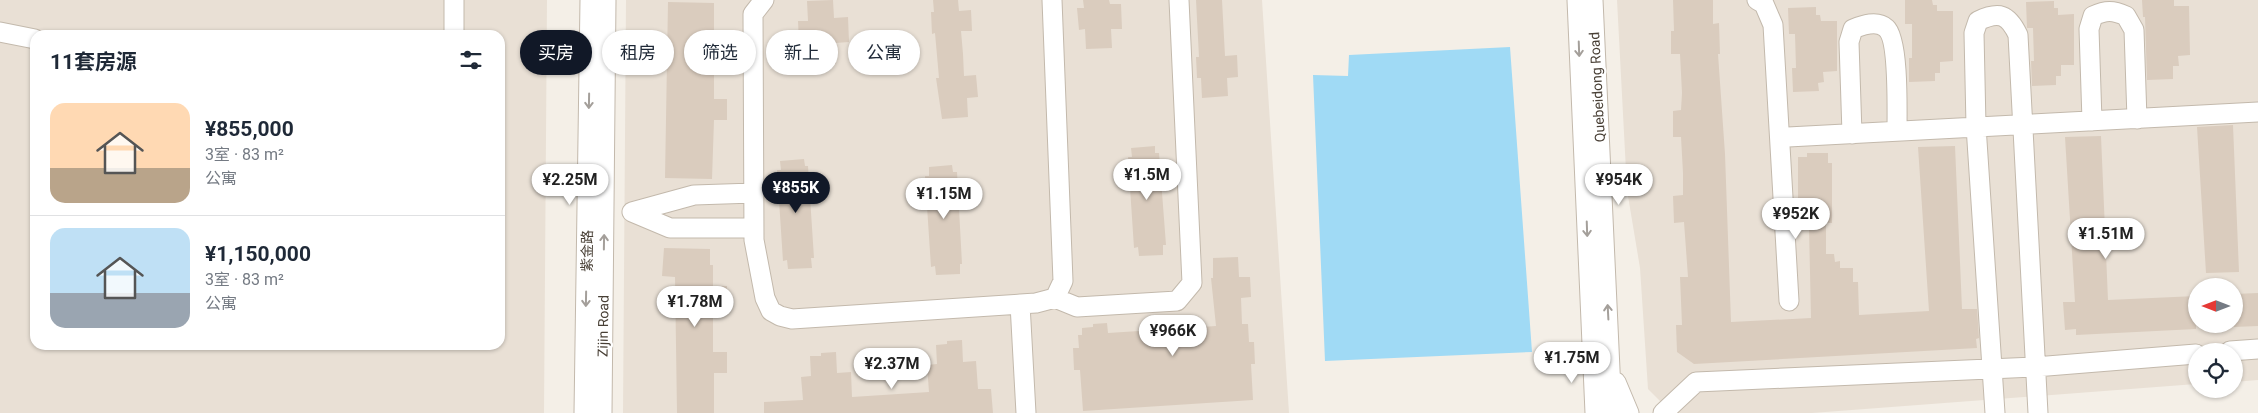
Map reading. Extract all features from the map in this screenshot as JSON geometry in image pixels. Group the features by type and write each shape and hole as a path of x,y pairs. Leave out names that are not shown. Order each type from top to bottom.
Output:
{"street":[{"path":"454,0 454,30"},
{"name":"紫金路","path":"584,413 590,0"},
{"name":"Zijin Road","path":"602,413 606,0"},
{"path":"764,0 753,14 754,240 765,298 771,311 792,319 1020,304 1055,298 1077,307 1177,302 1192,283 1179,0"},
{"path":"1052,0 1064,281 1055,298"},
{"name":"Quebeidong Road","path":"1577,0 1601,366 1612,413"},
{"name":"Quebeidong Road","path":"1593,0 1601,366 1595,413"},
{"path":"1757,0 1764,4 1773,25 1789,301"},
{"path":"2092,121 2089,29 2093,16 2114,10 2126,16 2134,30 2137,119"},
{"path":"1995,413 1976,126 1974,33 1978,21 1988,16 1999,15 2011,20 2018,34 2038,413"},
{"path":"1852,134 1850,42 1854,29 1863,24 1875,23 1887,28 1894,43 1898,132"},
{"path":"0,32 30,38"},
{"path":"1788,138 2258,112"},
{"path":"754,193 694,195 632,212 670,228 754,228"},
{"path":"1020,304 1026,413"},
{"path":"2243,350 2258,349"},
{"path":"1663,413 1696,382 2036,367 2188,355"},
{"path":"1581,413 1601,366"},
{"path":"1601,366 1629,413"}],"shaded area":[{"path":"0,0 547,0 547,30 520,30 520,75 546,75 544,413 0,413"},
{"path":"626,0 1262,0 1289,413 623,413 625,75 674,75 674,30 626,30"},
{"path":"1617,0 2258,0 2258,380 2243,381 2243,343 2188,343 2188,385 1812,413 1672,413 1648,389 1640,268 1627,190"}],"water":[{"path":"1510,47 1532,352 1325,361 1313,75 1348,76 1349,55"}],"building":[{"path":"833,0 834,18 848,17 848,42 838,43 838,30 798,30 798,21 808,21 807,1"},
{"path":"933,0 958,0 959,11 971,10 972,31 961,31 964,76 976,75 978,97 967,98 968,117 942,119 936,78 939,78 935,33 932,34 931,12 934,12"},
{"path":"1083,0 1109,0 1110,4 1121,4 1122,29 1111,29 1112,48 1086,49 1085,29 1079,30 1077,8 1084,8"},
{"path":"1196,0 1222,0 1225,56 1237,55 1238,77 1227,78 1228,96 1202,98 1201,78 1197,78 1196,57 1199,57"},
{"path":"1673,0 1713,0 1713,24 1719,23 1720,54 1718,54 1725,154 1731,322 1811,318 1809,227 1798,227 1798,157 1807,157 1807,153 1828,153 1828,163 1832,163 1832,223 1826,223 1826,254 1834,254 1835,262 1840,261 1840,268 1853,268 1853,282 1858,282 1859,315 1929,311 1918,147 1955,146 1962,309 1977,309 1979,338 1976,339 1977,348 1694,364 1677,352 1676,325 1682,325 1680,277 1688,277 1684,222 1674,223 1673,196 1683,195 1683,173 1681,137 1673,137 1673,111 1681,110 1682,93 1680,54 1671,54 1671,31 1674,31"},
{"path":"1905,0 1932,0 1933,5 1937,5 1937,11 1953,11 1953,61 1940,62 1940,73 1935,73 1935,81 1909,82 1909,58 1912,58 1912,24 1905,24"},
{"path":"2142,0 2174,0 2174,6 2189,6 2190,55 2178,56 2179,66 2173,66 2173,79 2147,80 2145,17 2143,17"},
{"path":"2054,1 2054,8 2058,8 2058,15 2074,14 2074,65 2061,65 2061,76 2056,76 2056,85 2032,86 2031,61 2034,61 2033,28 2027,28 2026,2"},
{"path":"668,2 714,3 714,30 684,30 684,75 714,75 714,99 727,99 727,120 714,120 712,179 665,178 667,75 674,75 674,30 668,30"},
{"path":"1816,7 1816,15 1820,15 1821,21 1837,21 1837,71 1823,72 1824,82 1818,83 1819,91 1793,92 1792,68 1796,68 1795,34 1789,34 1788,8"},
{"path":"2233,125 2239,272 2206,273 2197,127"},
{"path":"2101,136 2108,300 2188,296 2188,329 2076,335 2076,329 2065,330 2063,302 2075,302 2065,137"},
{"path":"1155,146 1155,153 1159,153 1166,245 1163,245 1163,255 1139,256 1138,247 1134,248 1128,157 1132,157 1131,148"},
{"path":"804,159 805,166 808,166 814,258 811,258 812,268 788,269 787,260 783,261 777,170 781,170 780,161"},
{"path":"952,165 953,172 957,172 962,264 960,264 960,274 936,275 935,266 931,267 925,176 929,176 929,167"},
{"path":"664,248 710,249 710,265 713,265 713,286 727,286 727,307 713,307 713,352 727,352 727,373 714,373 714,413 677,413 675,277 662,276"},
{"path":"1238,257 1239,277 1250,277 1251,297 1241,298 1242,324 1248,324 1249,342 1254,342 1255,364 1251,364 1253,400 1083,411 1080,370 1074,370 1073,348 1079,348 1078,335 1082,335 1082,328 1093,327 1093,324 1107,323 1108,333 1216,326 1211,278 1213,278 1213,258"},
{"path":"2258,293 2258,326 2243,327 2243,294"},
{"path":"962,340 963,362 976,361 978,389 991,389 993,413 764,413 764,402 803,400 801,377 811,376 810,356 821,356 821,353 836,352 837,373 851,372 852,397 929,392 927,365 937,364 936,345 947,344 947,341"}]}
